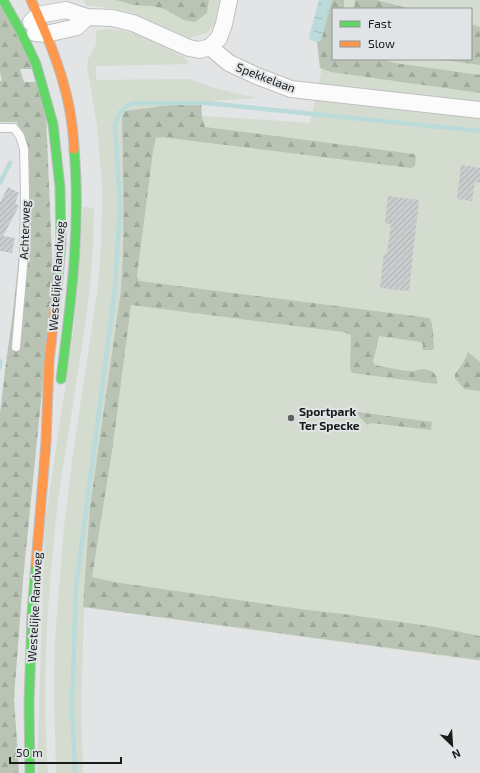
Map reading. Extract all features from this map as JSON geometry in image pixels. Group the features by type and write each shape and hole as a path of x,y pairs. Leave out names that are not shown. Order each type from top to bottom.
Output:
{"main road":[{"name":"Westelijke Randweg","path":"3,0 21,32 36,64 53,124 60,187 61,244 49,362 46,442 32,613 29,704 30,773"},
{"name":"Westelijke Randweg","path":"31,0 55,57 66,94 72,124 76,168 76,241 70,317 60,390"},
{"name":"Westelijke Randweg","path":"46,442 56,405"}],"street":[{"path":"21,32 38,15 66,10 87,17 112,18 133,23 189,48 200,50 210,47 219,38 224,24 229,0"},
{"path":"21,32 46,34 77,27 87,17"},
{"name":"Spekkelaan","path":"210,47 229,63 256,76 290,89 480,110"}],"lane":[{"name":"Achterweg","path":"0,128 14,128 20,136 24,150 26,194 24,255 16,347"}],"green space":[{"path":"0,0 33,69 20,69 24,82 36,82 46,114 53,281 23,580 14,698 19,773 0,773 0,414 22,228 24,206 20,178 25,155 17,122 0,122 0,81 2,81 0,72"},
{"path":"84,0 116,0 133,5 152,6 164,9 184,20 207,13 209,0 221,0 219,15 215,25 207,33 189,38 131,12 86,5"},
{"path":"116,0 209,0 207,13 195,22 184,20 164,9 152,6 133,5"},
{"path":"332,0 344,0 344,8 332,8 332,60 384,60 395,63 480,75 480,93 331,72 320,68 317,42 321,40"},
{"name":"Sportpark Ter Specke","path":"338,0 480,0 480,661 84,607 81,710 83,773 56,773 54,689 55,639 64,528 73,454 98,287 101,245 102,184 97,125 87,66 88,59 96,45 96,31 105,29 121,30 150,37 164,47 184,57 189,64 96,66 96,80 189,79 211,87 256,98 194,102 128,111 310,123 332,24 332,60 472,60 472,8 335,8"},
{"path":"355,0 376,0 407,8 354,8"},
{"path":"472,24 480,27 480,65 443,60 472,60"},
{"path":"201,102 202,118 205,127 414,154 416,157 415,166 411,168 161,137 156,138 137,276 139,281 430,318 434,348 432,350 422,350 423,345 421,342 379,336 373,362 375,365 405,371 425,369 431,371 436,375 437,384 352,373 350,369 351,335 343,332 131,305 113,444 92,577 114,582 436,627 480,636 480,660 83,607 90,507 121,290 123,225 122,117 125,111"},
{"path":"83,207 94,208 90,287 58,500 51,568 45,670 48,773 37,773 45,523 74,328"},
{"path":"468,352 480,362 480,391 464,389 455,378 455,374 463,363"},
{"path":"358,412 432,422 431,430 371,423 367,425 356,413"}],"water":[{"path":"319,0 332,0 321,40 317,42 310,40 309,37"}],"building":[{"path":"461,165 480,168 480,183 475,182 472,201 457,199"},
{"path":"8,187 19,193 15,203 19,206 3,236 15,238 12,253 0,251 0,202"},
{"path":"388,196 419,200 409,291 380,288 384,253 387,254 391,224 385,223"}],"waterway":[{"path":"75,773 72,707 76,587 115,289 120,205 115,125 119,114 123,109 134,103 206,103 480,131"},
{"path":"0,183 10,163"},
{"path":"0,361 0,367"}],"traffic: fast":[{"path":"3,0 21,32 36,64 53,124 60,187 61,244 57,288"},
{"path":"61,379 76,236 76,178 74,149"},
{"path":"30,773 29,704 32,613 36,564"}],"traffic: slow":[{"path":"31,0 51,45 62,77 70,109 74,149"},
{"path":"36,564 46,442 49,362 57,288"}],"place":[{"name":"Sportpark Ter Specke","path":"291,418"}]}
